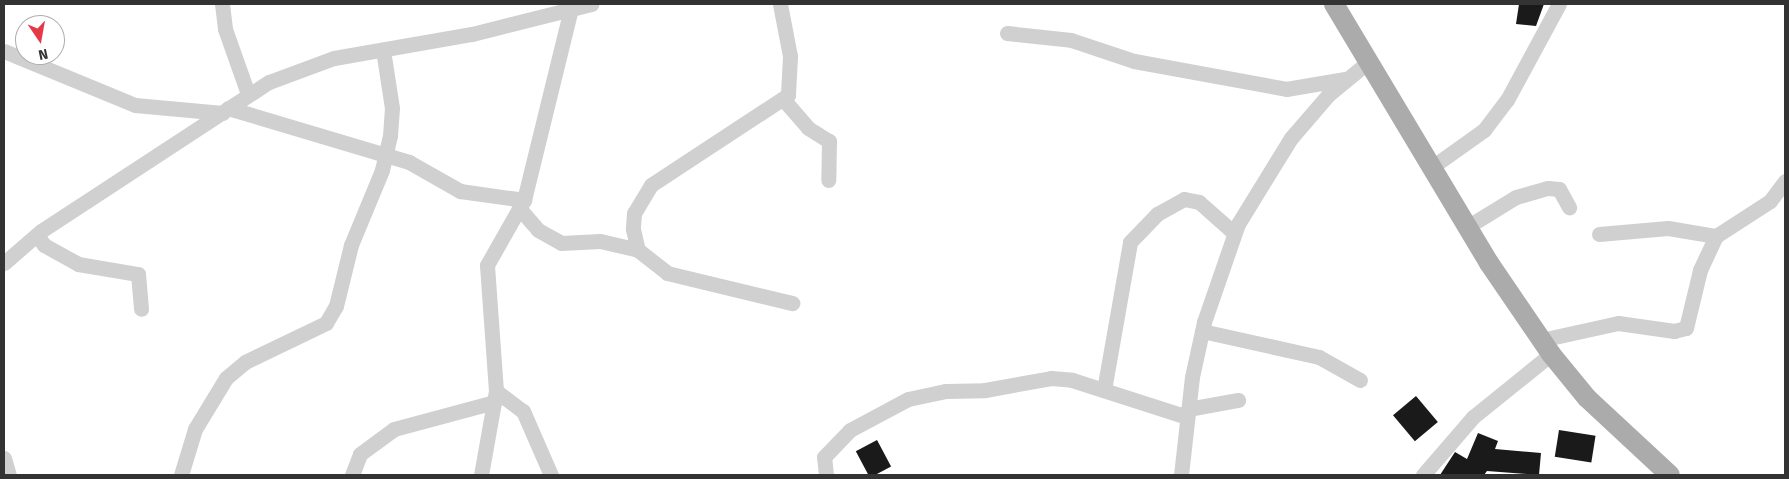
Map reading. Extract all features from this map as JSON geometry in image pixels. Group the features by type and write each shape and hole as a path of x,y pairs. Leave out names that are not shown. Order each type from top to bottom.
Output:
{"main road":[{"path":"1334,4 1467,227 1546,347 1587,398 1670,475"}],"street":[{"path":"222,4 225,29 248,94"},
{"path":"4,263 37,234 248,94 302,68 383,50 472,34 571,6 591,4"},
{"path":"638,250 634,213 652,185 783,100 791,82 780,4"},
{"path":"1432,167 1484,130 1507,100 1559,4"},
{"path":"481,475 495,397 487,265 521,204 571,6"},
{"path":"1007,34 1071,40 1134,62 1279,88 1344,79"},
{"path":"181,475 195,428 226,378 245,362 326,323 336,306 351,245 386,156 392,108 383,50"},
{"path":"4,51 135,105 225,111 416,165 460,191 521,204 538,230 561,243 600,241 638,250 667,273 792,303"},
{"path":"1181,475 1188,413 1202,331 1234,233 1291,138 1344,79 1368,62"},
{"path":"783,100 808,128 829,141 828,180"},
{"path":"1423,475 1467,422 1546,347 1618,323 1674,331 1686,328 1700,270 1716,236 1770,201 1785,181"},
{"path":"1467,227 1516,197 1548,188 1559,189 1569,207"},
{"path":"1104,390 1130,242 1157,214 1184,199 1199,202 1234,233"},
{"path":"1599,234 1668,228 1716,236"},
{"path":"37,234 44,245 78,264 140,276 141,309"},
{"path":"1202,331 1319,357 1360,380"},
{"path":"826,475 824,457 833,442 876,412 908,399 1051,378 1188,413 1238,400"},
{"path":"352,475 360,454 394,429 495,397 523,411 551,475"},
{"path":"4,458 9,475"}],"building":[{"path":"1519,4 1544,4 1536,26 1516,24"},
{"path":"1416,396 1438,422 1415,441 1393,415"},
{"path":"1559,430 1596,436 1591,462 1555,457"},
{"path":"1478,433 1498,441 1495,449 1541,453 1539,475 1487,471 1484,475 1440,475 1455,452 1467,459"},
{"path":"877,440 891,466 875,475 868,475 856,451"}]}
